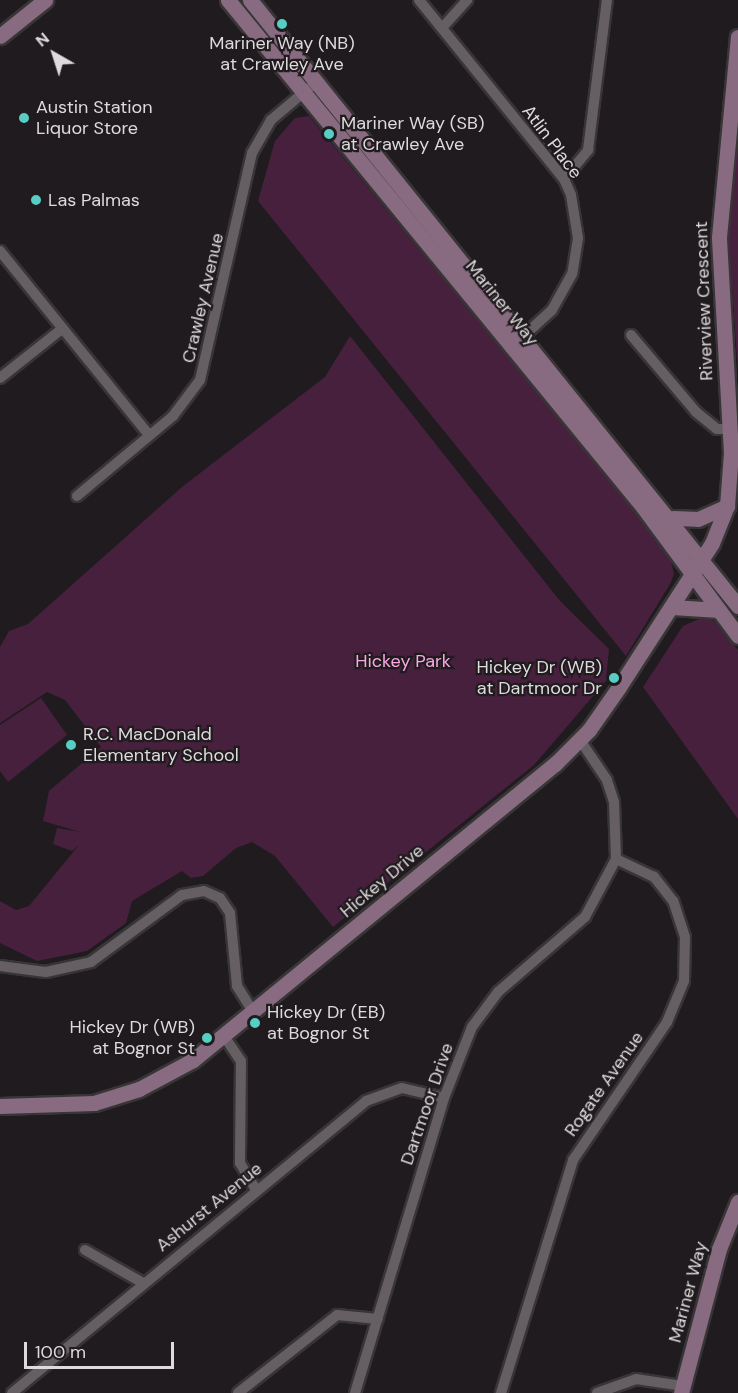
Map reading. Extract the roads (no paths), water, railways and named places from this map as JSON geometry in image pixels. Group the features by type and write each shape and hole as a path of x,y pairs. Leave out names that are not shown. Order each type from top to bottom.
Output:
{"main road":[{"path":"0,36 45,0"},
{"name":"Mariner Way","path":"228,0 512,346 693,573 738,636"},
{"name":"Mariner Way","path":"250,0 673,518 738,606"},
{"name":"Riverview Crescent","path":"703,558 727,506 730,429 719,237 738,37"},
{"path":"673,518 698,519 727,506"},
{"name":"Hickey Drive","path":"0,1106 62,1108 115,1098 178,1070 224,1036 579,740 672,607 703,558"},
{"path":"672,607 719,610"},
{"name":"Mariner Way","path":"682,1389 719,1249 738,1202"}],"street":[{"name":"Atlin Place","path":"419,0 564,179 576,222 574,266 552,310 512,346"},
{"path":"442,28 467,0"},
{"path":"564,179 588,150 608,0"},
{"name":"Crawley Avenue","path":"77,496 183,406 204,372 252,153 271,120 304,91 318,83"},
{"path":"0,251 148,435"},
{"path":"0,378 63,327"},
{"path":"631,335 696,412 717,429 730,429"},
{"path":"579,740 607,780 614,802 616,859"},
{"name":"Dartmoor Drive","path":"355,1393 444,1098 480,1014 585,917 616,859"},
{"name":"Rogate Avenue","path":"501,1393 573,1160 668,1022 684,981 685,937 674,901 654,877 616,859"},
{"path":"0,966 46,972 91,962 182,895 204,891 220,898 230,913 237,986 254,1012"},
{"path":"224,1036 241,1061 240,1163 256,1190"},
{"name":"Ashurst Avenue","path":"12,1393 143,1282 376,1095 402,1088 444,1098"},
{"path":"85,1250 143,1282"},
{"path":"238,1393 337,1315 378,1319"},
{"path":"597,1393 636,1379 682,1389"}],"place":[{"name":"Mariner Way (NB) at Crawley Ave","path":"282,24"},
{"name":"Austin Station Liquor Store","path":"24,118"},
{"name":"Mariner Way (SB) at Crawley Ave","path":"329,134"},
{"name":"Las Palmas","path":"36,200"},
{"name":"Hickey Dr (WB) at Dartmoor Dr","path":"614,678"},
{"name":"R.C. MacDonald Elementary School","path":"71,745"},
{"name":"Hickey Dr (EB) at Bognor St","path":"255,1023"},
{"name":"Hickey Dr (WB) at Bognor St","path":"207,1038"}],"park label":[{"name":"Hickey Park","path":"403,661"}]}
